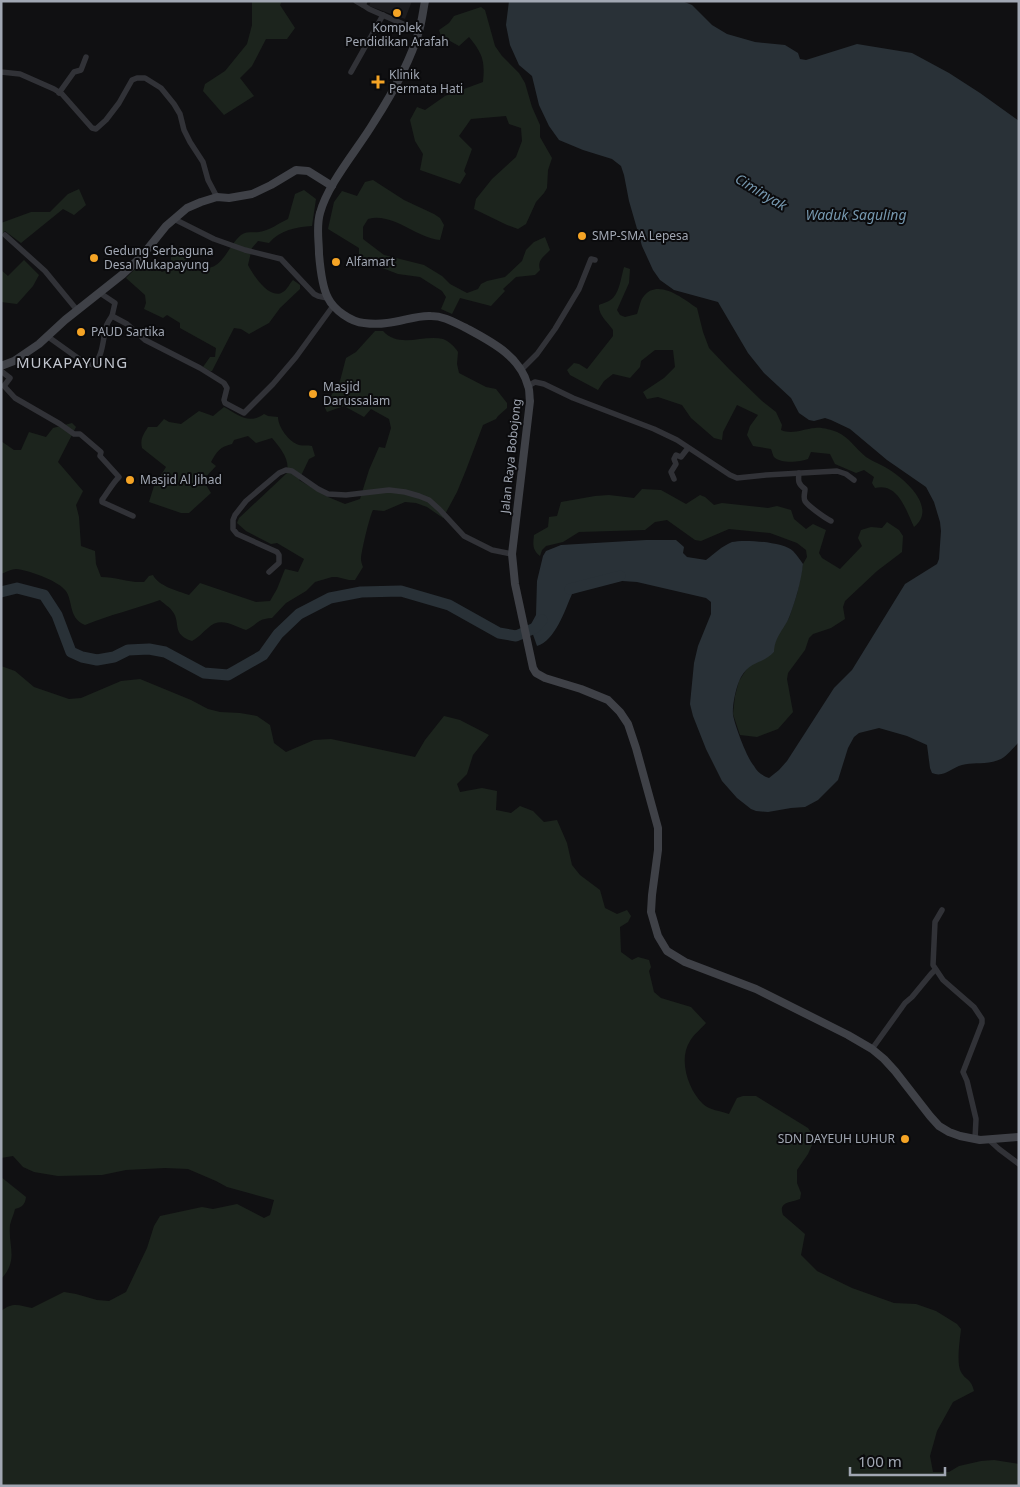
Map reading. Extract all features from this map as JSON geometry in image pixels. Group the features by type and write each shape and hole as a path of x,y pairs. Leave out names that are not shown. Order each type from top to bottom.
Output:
{"main road":[{"name":"Jalan Raya Bobojong","path":"425,1 419,31 400,78 375,122 332,186 320,213 318,225 320,259 327,298 333,306 348,317 364,323 388,323 429,316 446,318 504,350 521,370 528,386 530,401 512,554 515,584 530,657 536,673 545,678 608,700 620,712 628,724 658,828 658,850 651,912 658,936 668,951 685,962 756,990 848,1035 872,1049"},
{"path":"1,366 14,361 39,344 77,310 123,274 141,257 174,219 187,208 216,197 228,198 252,194 290,173 300,170 308,171 332,186"},
{"path":"872,1049 884,1059 938,1126 960,1136 976,1139 1019,1137"}],"street":[{"path":"356,1 364,3 383,15 419,31"},
{"path":"351,72 383,15"},
{"path":"60,93 74,72 81,70 86,57"},
{"path":"1,72 20,74 54,88 88,124 96,129 106,120 119,103 132,80 141,77 151,82 161,88 180,114 184,130 203,162 208,180 216,197"},
{"path":"174,219 214,239 245,250 282,259 314,294 327,298"},
{"path":"5,235 45,271 77,310"},
{"path":"521,370 537,354 555,329 579,289 591,259 595,260"},
{"path":"47,336 82,361 93,365 100,354 106,326 112,316 115,303 100,293"},
{"path":"112,316 127,324 145,340 200,368 224,383 227,388 225,404 244,413 290,363 333,306"},
{"path":"1,371 10,378 4,386 15,398 74,434 80,434 101,452 100,456 119,477 112,484 102,502 133,516"},
{"path":"528,386 535,382 544,384 573,398 654,429 677,440 730,476 736,478 837,471 846,474 854,480"},
{"path":"674,479 671,472 676,464 674,459 676,455 681,456 688,448"},
{"path":"269,572 279,563 280,555 238,534 233,529 233,520 235,514 246,501 279,473 286,470 292,471 328,494 346,495 389,490 419,496 428,500 439,509 464,536 492,550 512,554"},
{"path":"799,474 798,480 804,488 803,498 820,514 832,521"},
{"path":"942,910 935,922 933,959 935,970 943,980 974,1007 982,1018 982,1023 964,1072 976,1118 976,1139"},
{"path":"872,1049 905,1003 935,970"},
{"path":"988,1139 998,1149 1019,1164"}],"shaded area":[{"path":"252,1 282,1 280,5 295,28 287,39 266,39 252,66 240,78 254,96 224,115 203,91 205,84 225,71 247,44 252,25"},
{"name":"Komplek Pendidikan Arafah","path":"371,1 412,1 405,19 369,6"},
{"path":"481,7 485,10 495,46 519,73 525,83 540,125 540,137 552,158 548,170 547,188 536,202 526,224 518,229 474,209 476,199 492,179 516,157 522,141 521,128 509,124 506,116 471,119 459,136 472,149 464,171 466,174 460,184 420,170 423,154 415,141 410,120 417,107 425,110 445,96 483,82 484,68 482,58 469,37 459,46 441,36 439,30 449,23 454,16"},
{"path":"373,180 404,200 434,214 440,218 444,225 440,240 422,235 386,219 368,219 363,227 363,239 384,255 424,265 442,276 450,284 467,293 478,289 481,284 487,281 505,277 522,261 526,250 534,242 545,237 550,250 541,259 539,264 540,270 535,275 516,277 503,289 505,291 491,306 460,298 452,314 441,309 446,297 442,291 420,277 398,274 359,259 359,248 328,229 334,202 342,191 357,196 365,182"},
{"path":"79,189 86,205 74,215 63,209 21,243 5,231 1,235 1,223 31,212 50,212 68,194"},
{"path":"304,190 316,199 312,226 289,230 278,235 269,243 258,241 252,248 248,265 262,286 273,293 283,292 293,280 300,285 300,289 280,308 269,323 249,334 241,329 234,328 212,371 210,371 203,367 210,357 215,357 216,348 180,328 180,323 167,315 163,318 144,309 146,303 145,295 126,278 145,259 162,272 170,269 173,262 171,257 176,255 185,258 199,267 212,267 224,257 241,235 266,230 288,219 295,194"},
{"path":"24,260 39,275 33,286 17,304 1,302 1,270 8,276"},
{"path":"624,267 630,269 629,283 617,310 620,315 625,317 637,314 643,298 650,291 656,289 671,292 697,308 709,348 762,401 776,412 782,425 781,430 793,432 821,428 837,432 845,437 866,457 891,471 908,484 920,502 922,510 921,519 914,527 904,506 895,493 883,487 875,488 872,483 874,477 864,470 856,473 835,464 830,454 811,452 808,459 786,462 774,457 771,449 753,446 747,435 750,426 758,415 737,405 723,432 722,440 714,438 691,418 682,405 658,397 647,399 643,392 664,378 675,367 673,350 655,350 641,361 640,367 630,378 613,374 604,381 598,390 570,375 567,370 574,363 587,369 613,336 613,330 602,315 599,305 610,300 615,295"},
{"path":"375,331 383,331 396,339 436,338 447,341 458,352 457,364 459,373 486,387 496,389 507,403 507,408 496,419 483,425 457,492 443,518 427,507 416,503 405,502 384,511 373,510 361,555 363,567 355,580 332,577 315,582 306,591 286,603 272,618 260,621 246,630 222,622 213,624 192,641 181,635 173,612 160,600 85,625 79,622 73,613 67,593 55,582 21,570 14,569 1,574 1,441 14,450 21,450 29,432 46,437 53,428 72,423 76,427 58,462 83,491 76,505 79,517 81,546 95,551 96,564 101,577 144,582 149,576 153,575 164,585 189,595 200,583 256,602 270,601 285,569 298,572 304,559 277,543 271,544 246,531 237,523 239,518 287,473 286,459 279,446 272,438 256,443 248,436 234,440 232,444 222,448 211,462 216,466 203,480 211,493 189,513 181,513 149,502 154,486 166,467 142,448 142,437 148,427 157,427 164,419 181,424 199,411 213,416 224,407 248,419 264,414 278,417 282,429 292,441 299,445 312,446 315,456 309,459 299,480 328,497 345,504 360,499 379,447 385,448 391,428 389,419 371,409 364,417 344,406 327,412 325,408 340,381 346,358 356,352"},
{"path":"642,489 661,490 686,504 700,495 714,505 722,503 768,508 777,506 791,510 794,519 806,529 813,524 826,530 819,553 822,558 840,569 862,546 858,538 861,530 871,527 882,528 887,522 899,530 903,536 902,552 877,571 845,601 843,607 845,619 831,628 813,634 809,638 805,650 788,673 787,679 793,712 778,729 757,737 740,735 733,714 739,681 748,667 774,652 778,634 789,618 797,594 803,564 807,557 806,550 797,543 770,533 729,529 701,541 695,540 667,520 655,522 645,530 579,532 563,542 546,546 540,556 534,549 534,535 548,527 549,517 557,516 561,502 609,495 634,498"},
{"path":"1,666 15,671 34,687 69,699 81,698 121,681 140,679 208,709 257,716 270,725 274,743 286,752 314,740 331,739 415,757 425,740 444,716 460,720 489,735 473,755 467,774 457,784 460,792 482,788 497,791 496,810 511,813 520,806 533,811 544,822 557,820 567,843 572,865 580,875 600,890 605,908 617,914 627,910 631,916 628,922 620,927 621,952 632,960 638,957 649,960 651,967 649,971 654,992 661,998 691,1007 706,1023 693,1036 686,1048 685,1056 686,1074 698,1098 708,1108 729,1114 737,1098 756,1096 808,1128 815,1138 808,1154 797,1170 797,1183 801,1193 800,1199 786,1203 782,1207 783,1215 805,1234 801,1255 817,1271 852,1288 894,1303 916,1304 936,1311 957,1324 961,1329 960,1368 974,1391 953,1402 937,1431 930,1456 933,1472 949,1472 959,1466 981,1461 994,1460 1019,1464 1019,1486 1,1486 1,1311 12,1305 32,1308 64,1292 109,1301 126,1292 160,1216 202,1207 213,1209 237,1204 264,1218 270,1215 274,1200 227,1187 188,1169 126,1170 102,1175 58,1176 34,1172 23,1167 13,1156 1,1158"},
{"path":"1,1177 26,1197 23,1205 15,1209 11,1221 12,1253 10,1266 1,1279"}],"water":[{"name":"Waduk Saguling","path":"509,1 682,1 692,5 712,25 727,34 755,42 785,45 798,53 800,59 806,60 857,44 912,53 949,73 1019,121 1019,742 1004,757 992,762 958,766 944,773 936,774 932,773 930,768 927,745 907,736 879,728 859,733 854,737 848,748 838,780 818,800 805,807 768,812 756,811 737,798 722,781 706,749 690,704 694,663 698,646 711,614 711,602 706,598 637,582 593,579 572,594 554,632 537,646 530,626 536,615 537,581 546,551 561,545 676,540 684,547 683,553 687,557 706,560 725,546 738,541 764,542 788,548 803,564 800,584 792,609 776,641 774,652 766,659 749,668 741,677 733,707 734,720 751,762 762,775 769,778 787,761 834,688 852,670 905,584 937,564 941,531 934,502 926,487 887,460 850,429 825,418 814,421 809,420 799,413 791,398 764,373 748,353 718,302 674,290 660,280 653,270 642,246 621,166 612,159 559,140 549,126 539,105 532,76 519,65 510,45 506,25"}],"waterway":[{"path":"570,589 620,576"},
{"path":"1,592 17,588 44,595 57,615 71,652 82,657 97,660 114,657 128,650 149,649 165,652 204,673 228,675 263,655 278,634 299,614 330,598 361,592 401,591 449,605 499,633 516,636 535,628 542,620"}],"place":[{"name":"Komplek Pendidikan Arafah","path":"397,13"},
{"name":"Klinik Permata Hati","path":"378,82"},
{"name":"SMP-SMA Lepesa","path":"582,236"},
{"name":"Gedung Serbaguna Desa Mukapayung","path":"94,258"},
{"name":"Alfamart","path":"336,262"},
{"name":"PAUD Sartika","path":"81,332"},
{"name":"Masjid Darussalam","path":"313,394"},
{"name":"Masjid Al Jihad","path":"130,480"},
{"name":"SDN DAYEUH LUHUR","path":"905,1139"}],"district":[{"name":"MUKAPAYUNG","path":"72,363"}],"water label":[{"name":"Ciminyak","path":"761,192"}]}
